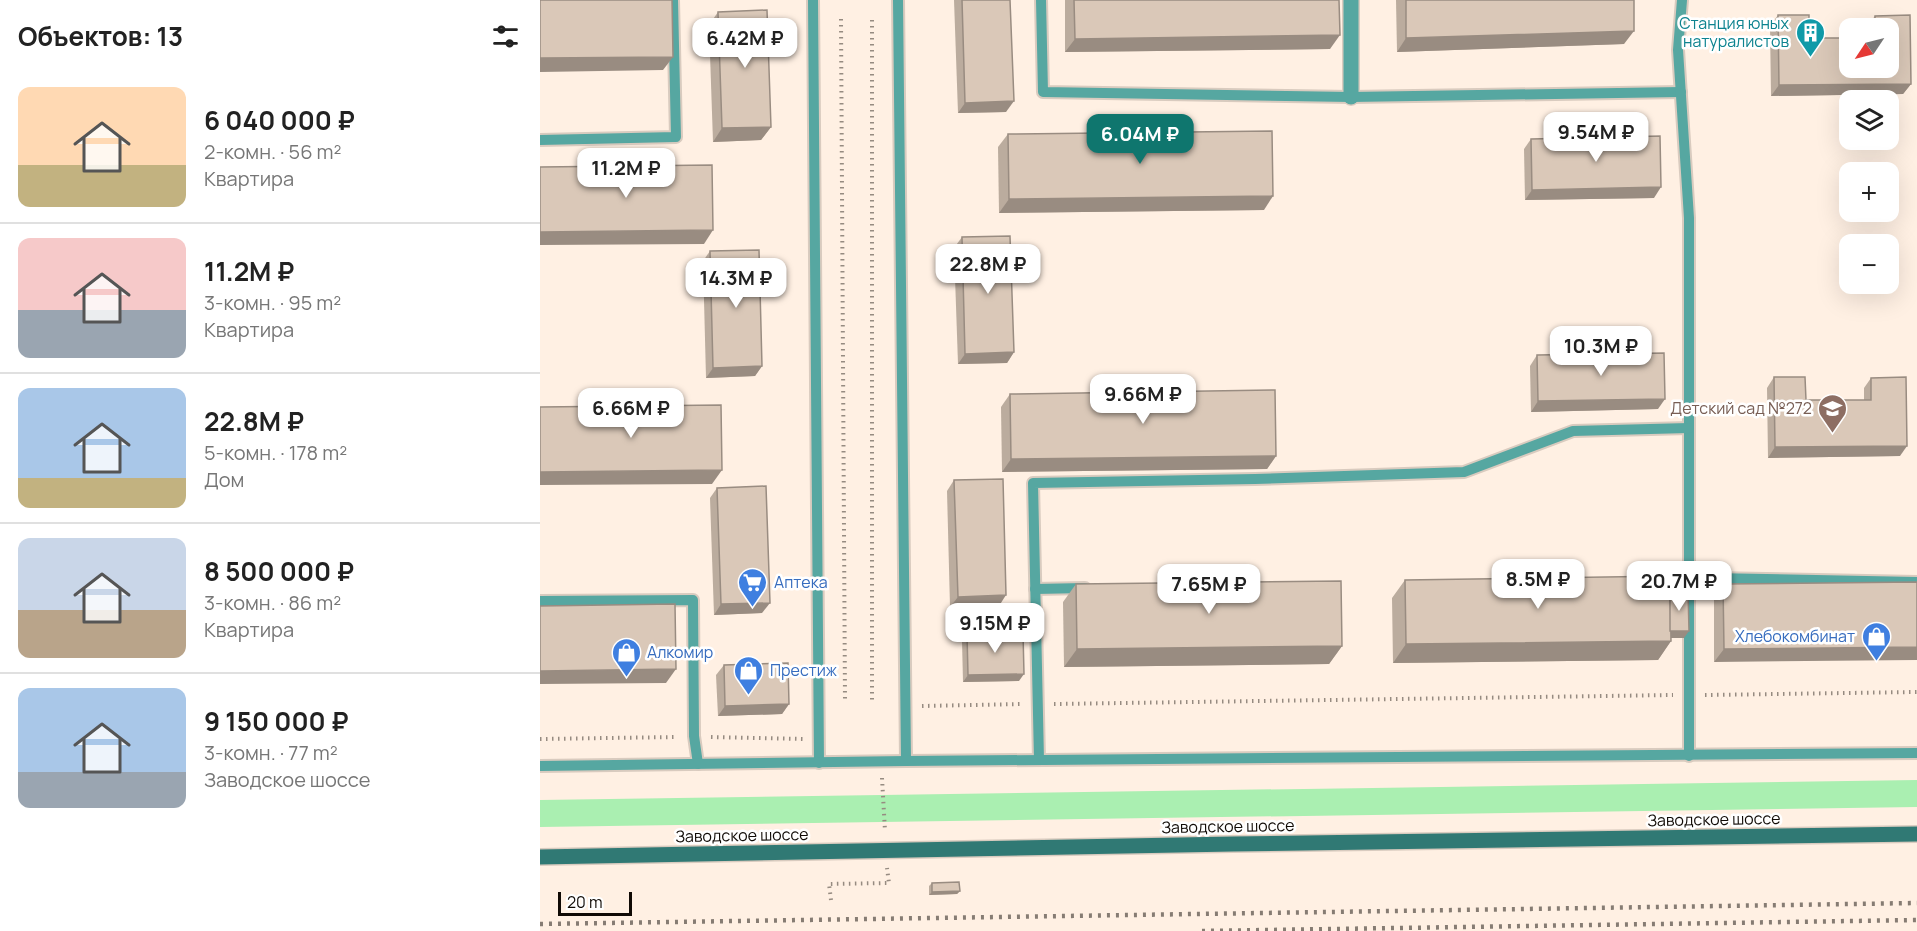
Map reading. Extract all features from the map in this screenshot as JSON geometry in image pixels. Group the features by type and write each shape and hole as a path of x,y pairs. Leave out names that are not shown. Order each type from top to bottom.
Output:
{"main road":[{"name":"Заводское шоссе","path":"540,857 1917,834"}],"street":[{"path":"1351,0 1351,97"}],"lane":[{"path":"540,140 676,137 673,0"},
{"path":"813,0 819,763"},
{"path":"898,0 906,761"},
{"path":"1041,0 1043,92 1351,97 1681,92"},
{"path":"1682,0 1678,50 1689,218 1689,756"},
{"path":"1038,760 1033,483 1255,480 1464,472 1573,430 1689,428"},
{"path":"1642,577 1917,582"},
{"path":"1035,590 1092,588"},
{"path":"540,601 693,600 694,736 698,764"},
{"path":"540,766 1917,753"}],"path":[{"path":"841,19 845,701"},
{"path":"872,20 872,702"},
{"path":"905,706 1917,692"}],"green space":[{"path":"1917,780 1917,807 540,827 540,800"}],"building":[{"path":"540,0 672,0 673,57 540,58"},
{"path":"962,0 1010,0 1014,101 965,103"},
{"path":"1074,0 1339,0 1340,35 1075,39"},
{"path":"1406,0 1634,0 1634,31 1406,38"},
{"path":"767,10 771,127 722,128 718,12"},
{"path":"1778,15 1809,15 1809,38 1839,38 1839,78 1899,78 1899,18 1875,18 1875,16 1910,15 1911,84 1779,85"},
{"path":"1272,131 1273,196 1009,199 1008,134"},
{"path":"1660,136 1661,187 1532,190 1531,139"},
{"path":"712,165 713,230 540,232 540,167"},
{"path":"1010,236 1014,352 965,354 962,237"},
{"path":"759,250 762,366 713,368 710,251"},
{"path":"1664,353 1665,399 1538,401 1537,355"},
{"name":"Детский сад №272","path":"1774,377 1805,377 1806,400 1871,400 1871,378 1906,377 1907,446 1775,447"},
{"path":"1275,390 1276,456 1011,459 1010,394"},
{"path":"721,405 722,470 540,472 540,407"},
{"path":"1003,479 1006,595 958,597 954,480"},
{"path":"766,486 770,603 721,604 717,488"},
{"path":"1670,576 1671,641 1406,644 1405,580"},
{"path":"1341,581 1342,646 1077,649 1076,584"},
{"path":"1917,582 1917,647 1724,649 1723,584"},
{"path":"1688,592 1689,631 1670,631 1670,593"},
{"path":"675,604 676,669 540,671 540,606"},
{"path":"1023,633 1024,674 968,675 967,634"},
{"path":"788,663 789,704 725,706 724,665"},
{"path":"959,882 960,891 932,892 932,883"}],"railway":[{"path":"540,924 1917,903"},
{"path":"1202,931 1917,920"}],"place":[{"name":"Станция юных натуралистов","path":"1810,58"},
{"name":"Детский сад №272","path":"1833,434"},
{"name":"Аптека","path":"753,608"},
{"name":"Хлебокомбинат","path":"1876,662"},
{"name":"Алкомир","path":"626,678"},
{"name":"Престиж","path":"749,696"}]}
